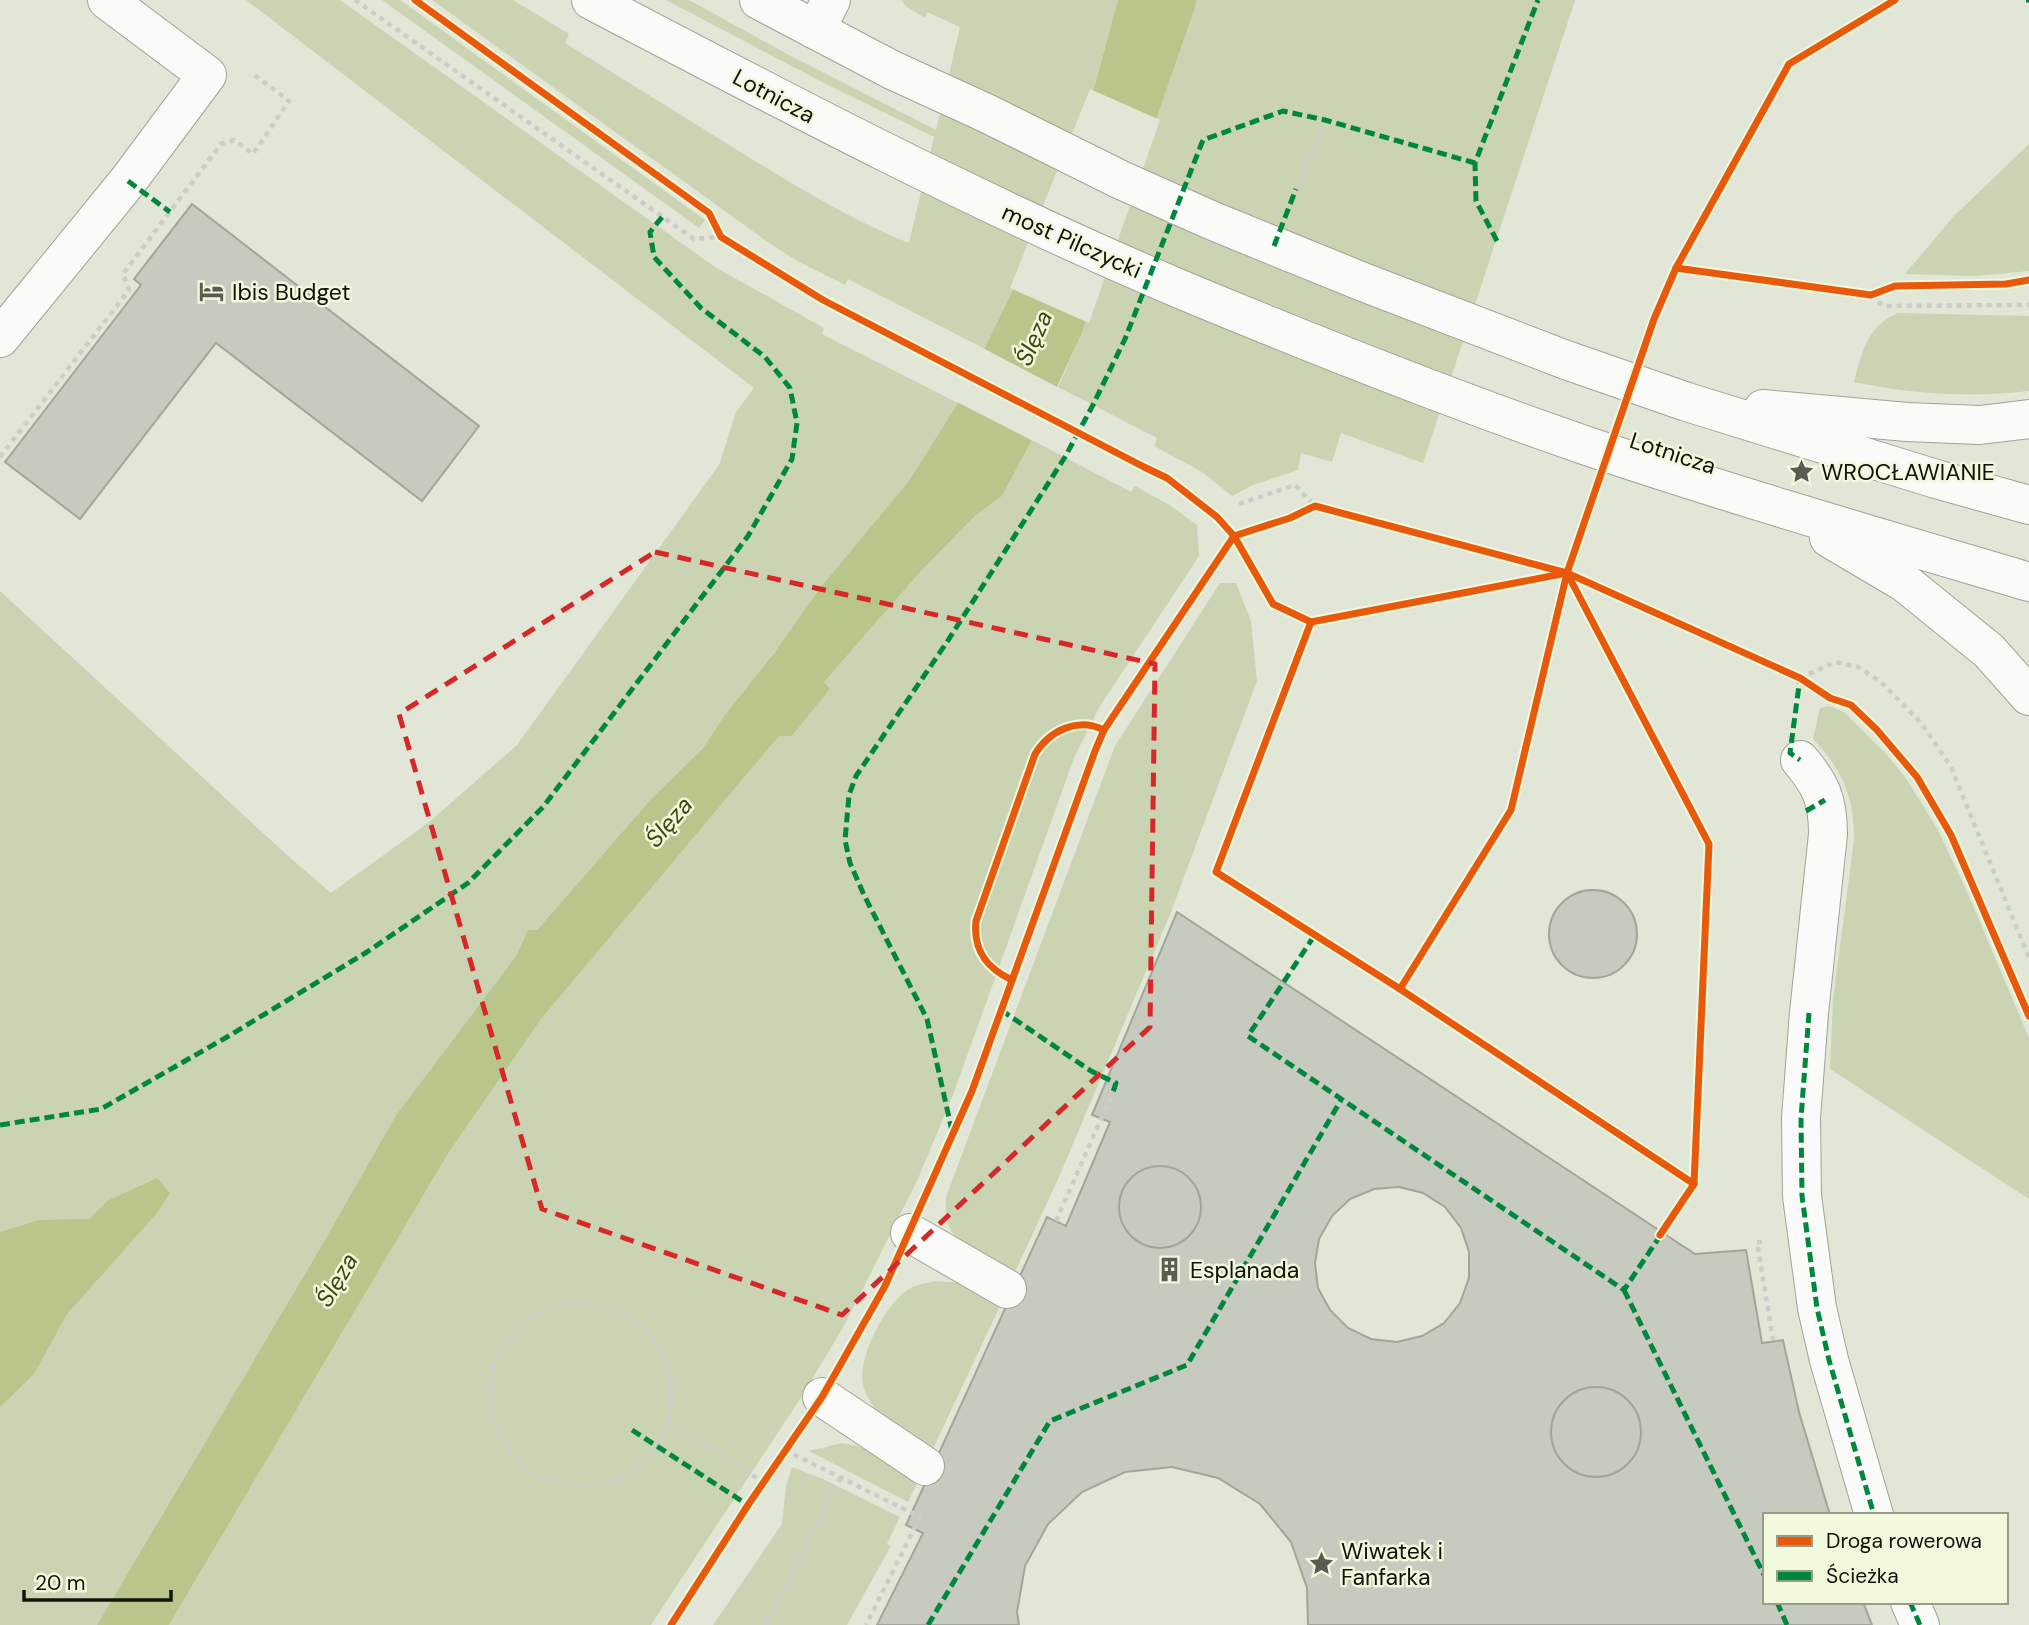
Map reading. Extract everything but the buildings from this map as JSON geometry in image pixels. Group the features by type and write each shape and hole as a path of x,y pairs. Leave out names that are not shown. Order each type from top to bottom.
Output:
{"main road":[{"path":"0,338 128,181 207,75 107,0"},
{"name":"Lotnicza","path":"591,0 838,130 958,189"},
{"path":"759,0 823,15 892,70 1213,221 1566,360 1833,448 2029,505"},
{"name":"most Pilczycki","path":"958,189 1188,292"},
{"name":"Lotnicza","path":"1188,292 1437,391 1593,448 1801,518 2029,582"},
{"path":"1687,402 1906,422 1980,425 2029,419"},
{"path":"1801,518 1905,583 1989,651 2029,696"},
{"path":"1800,760 1815,778 1828,811 1801,1118 1802,1196 1826,1347 1873,1513"},
{"path":"910,1233 1007,1289"},
{"path":"822,1397 925,1466"},
{"path":"1911,1604 1920,1625"}],"path":[{"path":"355,0 694,239 721,237 715,225"},
{"path":"1296,189 1325,120"},
{"path":"1883,290 1871,295 1882,306 2029,305"},
{"path":"1239,504 1295,485 1315,506"},
{"path":"1800,678 1835,662 1858,667 1882,683 1921,723 1951,766 2029,958"},
{"path":"1800,678 1810,684"},
{"path":"1056,1221 1113,1092"},
{"path":"1759,1258 1773,1340"},
{"path":"586,1303 612,1309 636,1322 655,1341 664,1358 673,1394 668,1421 656,1446 640,1464 620,1477 597,1485 574,1486 550,1481 529,1470 510,1452 496,1429 490,1404 491,1378 499,1353 514,1332 536,1315 559,1306 586,1303"},
{"path":"668,1421 763,1482"},
{"path":"785,1450 920,1517 866,1625"},
{"path":"767,1625 840,1478"}],"highlighted area":[{"path":"655,552 1155,664 1150,1027 842,1315 542,1209 399,714"}],"shaded area":[{"path":"246,0 340,0 715,267 824,328 822,334 958,403 908,482 724,716 703,748 651,799 537,930 528,930 516,956 396,1115 97,1625 0,1625 0,591 331,893 428,823 517,745 719,465 736,412 754,388"},
{"path":"382,0 400,0 705,220 699,228"},
{"path":"432,0 513,0 569,34 565,43 755,161 841,211 909,243 934,137 666,0 689,0 787,54 936,130 960,27 927,12 925,18 901,0 1118,0 1094,88 1010,296 985,349 848,279 845,285 772,245"},
{"path":"1196,0 1575,0 1423,463 1341,433 1332,462 1301,453 1298,470 1253,485 1232,496 1202,472 1154,446 1157,438 1058,387 1082,333"},
{"path":"2029,144 2029,271 1977,276 1905,274 1953,217"},
{"path":"1898,313 2029,316 2029,391 1941,394 1854,382 1867,341 1879,325"},
{"path":"1032,440 1131,492 1135,486 1168,504 1197,525 1199,556 1100,706 1074,758 953,1095 917,1181 844,1326 800,1399 651,1625 169,1625 449,1152 542,1018 779,736 792,736 830,689 824,682 921,571 976,515 1002,496"},
{"path":"1220,583 1236,583 1251,621 1257,681 1171,912 1059,1177 1014,1274 956,1236 948,1222 946,1197 1115,746"},
{"path":"1829,706 1844,712 1887,755 1905,777 1938,830 2029,1038 2029,1199 1830,1069 1833,999 1854,840 1852,810 1845,785 1832,762 1813,739 1820,708"},
{"path":"935,1281 964,1283 1001,1304 932,1451 901,1432 881,1415 866,1395 863,1372 869,1346 891,1306 909,1289"},
{"path":"842,1443 858,1446 919,1479 908,1502 809,1451"},
{"path":"792,1467 900,1517 887,1544 891,1546 847,1625 713,1625 782,1524 786,1486"}],"water":[{"name":"Ślęza","path":"1118,0 1196,0 1196,4 1082,333 1032,440 1002,496 976,515 921,571 824,682 830,689 792,736 779,736 542,1018 449,1152 169,1625 97,1625 396,1115 516,956 528,930 537,930 651,799 703,748 821,587 908,482 958,403 1010,296 1094,88"},
{"path":"157,1178 170,1193 158,1212 67,1314 34,1374 0,1407 0,1232 39,1220 90,1219 107,1201"}],"pier":[{"path":"1090,89 1160,120 1089,323 1010,288"},
{"path":"981,347 1061,389 1035,442 955,401"}],"marked path":[{"path":"1497,241 1476,201 1475,163 1538,0"},
{"path":"952,1131 927,1019 850,863 845,840 849,795 856,776 947,642 1065,457 1125,339 1203,140 1283,111 1325,120 1475,163"},
{"path":"128,181 170,212"},
{"path":"1274,246 1296,189"},
{"path":"0,1125 101,1109 367,952 468,883 543,807 748,536 792,459 797,423 790,388 765,357 701,308 654,257 650,232 663,216"},
{"path":"1796,676 1800,678 1790,753 1800,760"},
{"path":"1806,811 1825,800"},
{"path":"1314,936 1248,1036 1624,1290 1664,1230"},
{"path":"1001,1010 1091,1071 1116,1083 1113,1092"},
{"path":"1809,1013 1801,1118 1802,1196 1817,1308 1829,1360 1873,1513"},
{"path":"928,1625 1050,1421 1187,1365 1341,1100"},
{"path":"1624,1290 1763,1573"},
{"path":"632,1430 748,1505"},
{"path":"1778,1604 1787,1625"},
{"path":"1911,1604 1920,1625"}],"cycle path":[{"path":"415,0 709,213 721,237 823,300 1167,478 1217,517 1234,536 1273,604 1311,622 1567,573 1800,678 1830,698 1851,705 1877,730 1917,777 1951,835 2029,1016"},
{"path":"1660,1235 1694,1184 1709,844 1567,573 1654,319 1676,268 1789,64 1895,0"},
{"path":"1676,268 1871,295 1895,286 2006,284 2029,280"},
{"path":"671,1625 822,1397 885,1286 972,1091 1104,730 1234,536 1290,518 1315,506 1567,573 1511,810 1400,989"},
{"path":"1311,622 1216,872 1400,989 1694,1184"},
{"path":"1012,980 995,970 983,957 977,941 976,921 1035,754 1048,738 1065,728 1084,725 1104,730"}],"place":[{"name":"Ibis Budget","path":"212,292"},
{"name":"WROCŁAWIANIE","path":"1801,472"},
{"name":"Esplanada","path":"1170,1270"},
{"name":"Wiwatek i Fanfarka","path":"1321,1564"}]}
